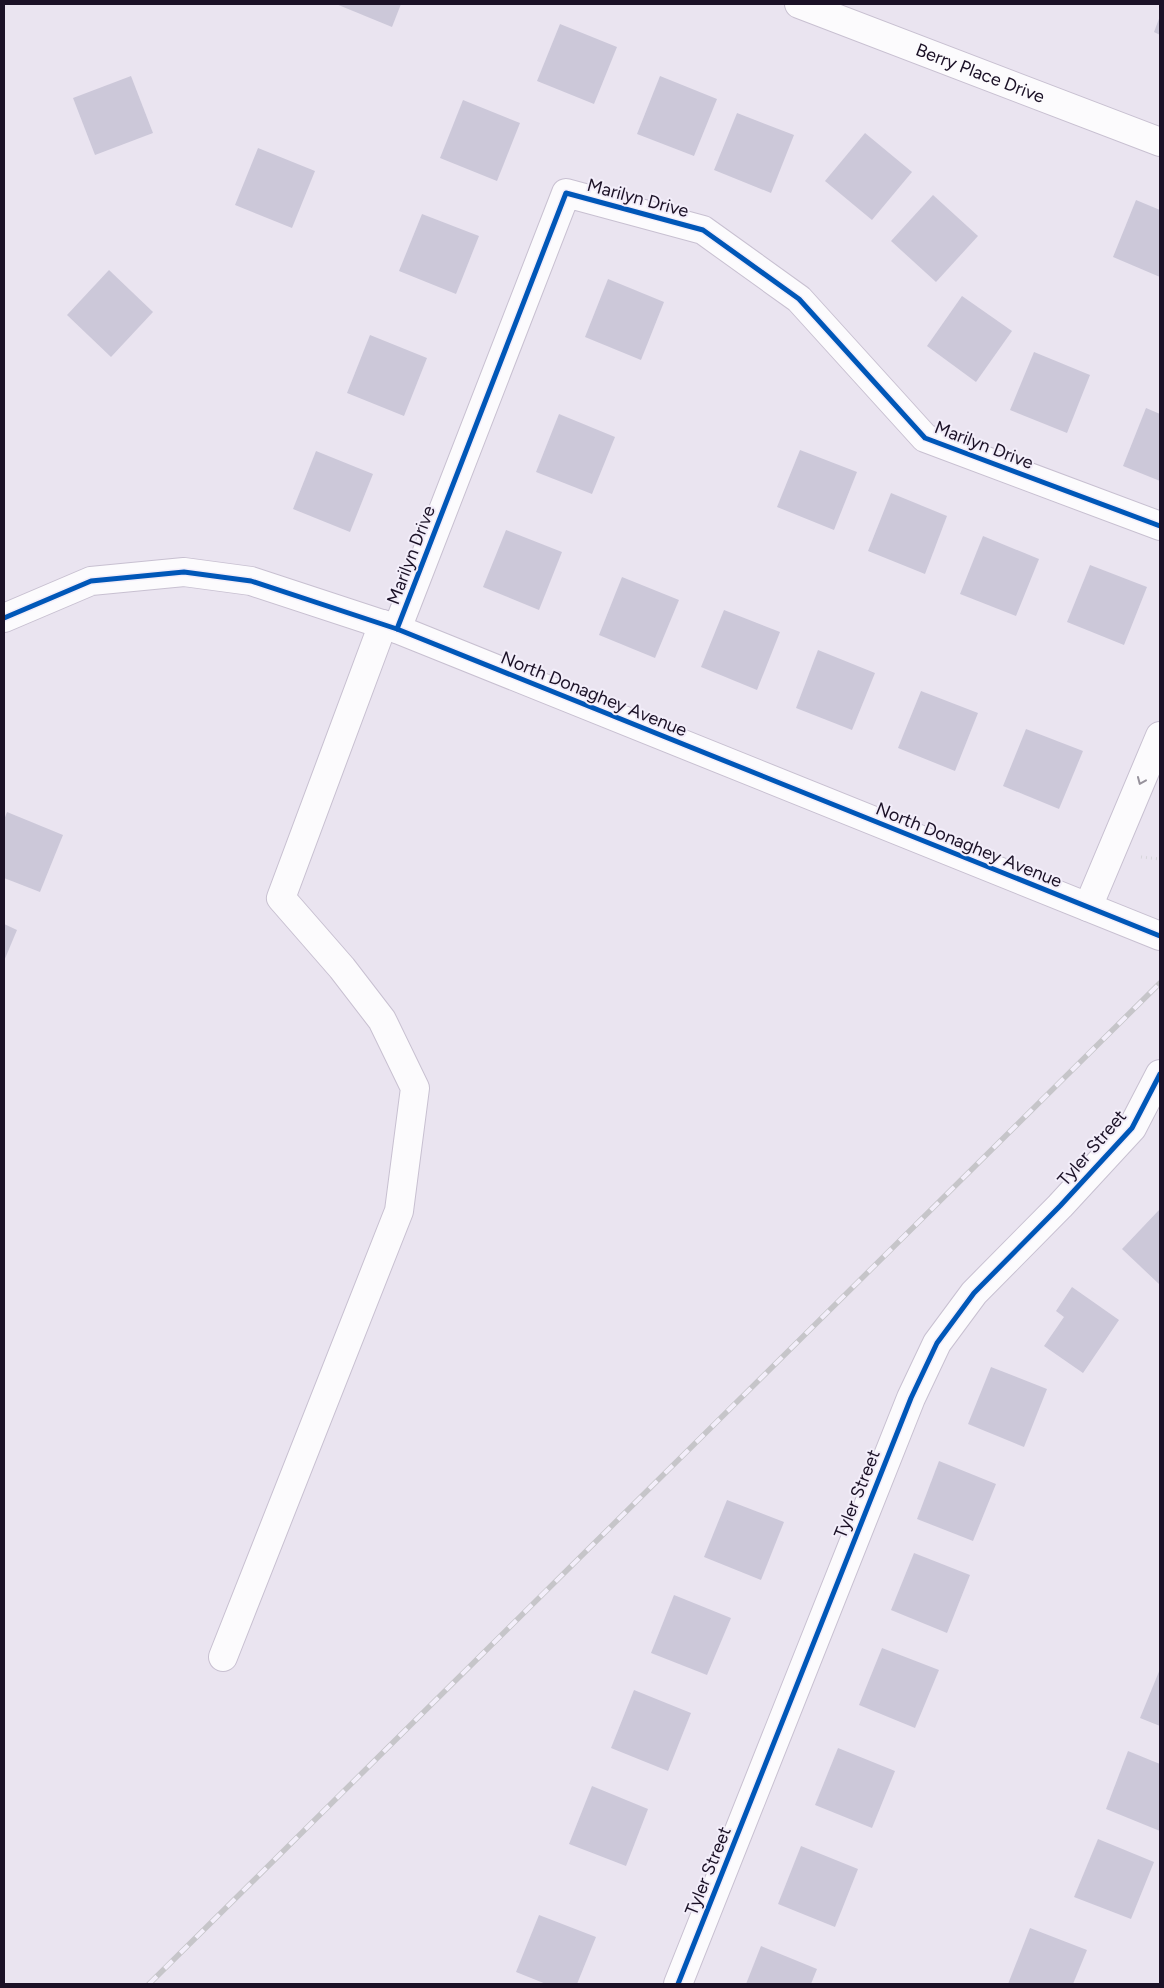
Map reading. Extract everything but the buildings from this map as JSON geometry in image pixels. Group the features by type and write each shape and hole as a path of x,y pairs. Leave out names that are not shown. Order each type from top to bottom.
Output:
{"street":[{"name":"Berry Place Drive","path":"799,4 1160,142"},
{"name":"Marilyn Drive","path":"390,627 566,193 703,230 799,299 925,438 1160,526"},
{"name":"North Donaghey Avenue","path":"4,618 91,581 184,572 251,582 390,627 1160,936"},
{"path":"222,1657 399,1211 415,1088 382,1020 342,968 281,898 390,627"},
{"path":"1088,907 1160,736"},
{"name":"Tyler Street","path":"678,1984 910,1398 937,1344 974,1293 1060,1206 1132,1128 1160,1074"},
{"path":"1132,1128 1160,1112"}],"railway":[{"path":"149,1984 1160,983"}],"cycle path":[{"path":"397,629 566,193 703,230 799,299 925,438 1160,526"},
{"path":"4,618 91,581 184,572 251,581 397,629 1160,936"},
{"path":"678,1984 911,1398 937,1343 974,1293 1060,1206 1132,1128 1160,1074"}]}
